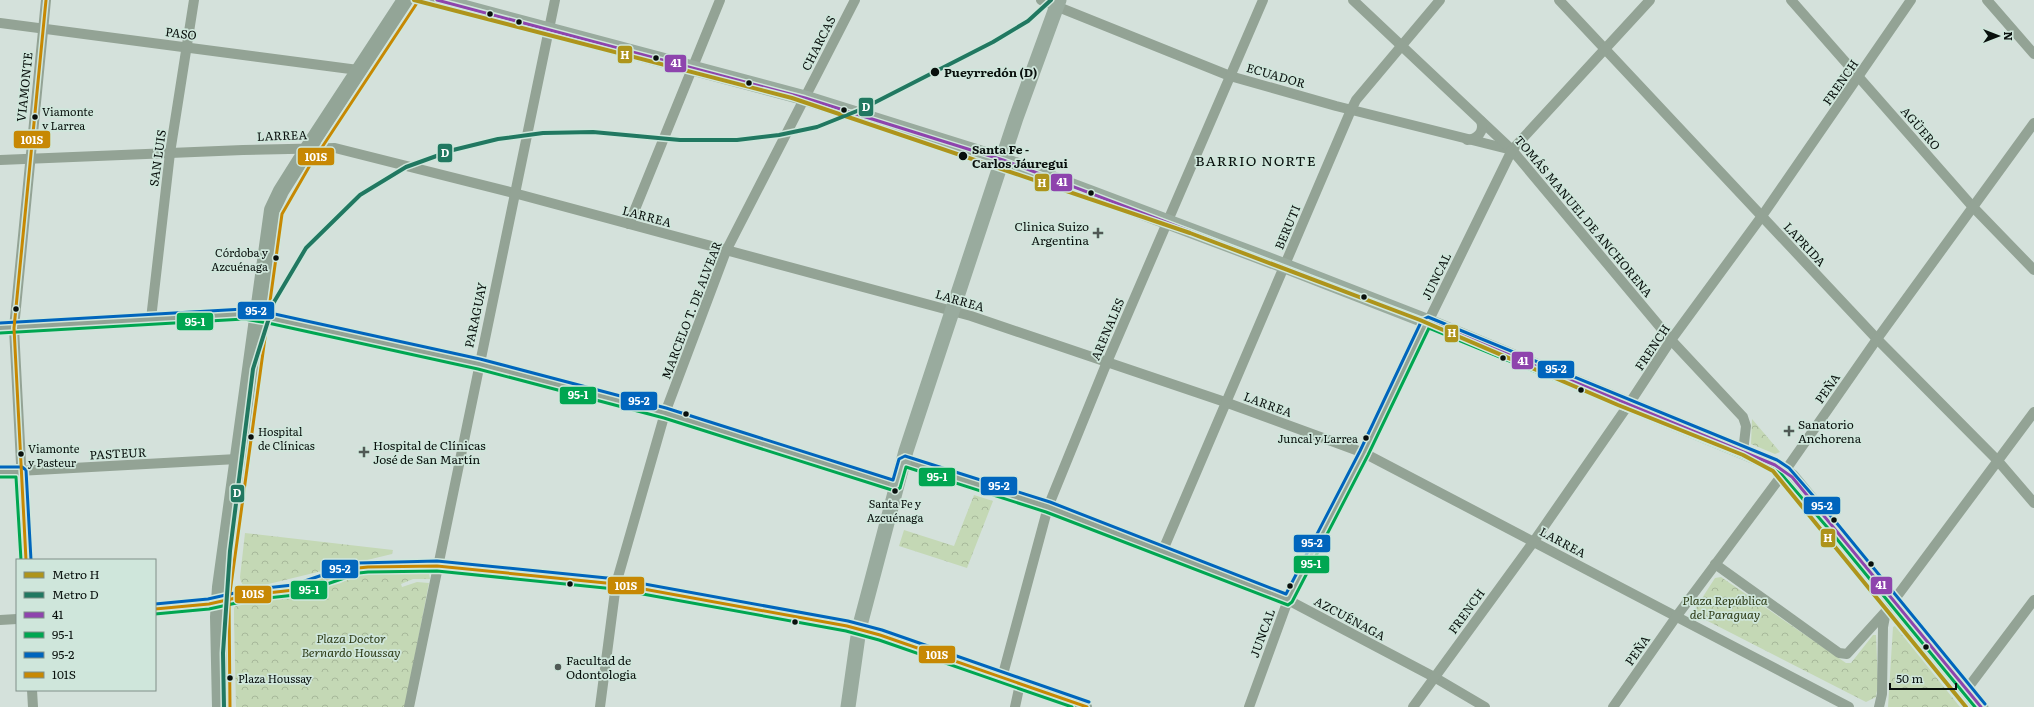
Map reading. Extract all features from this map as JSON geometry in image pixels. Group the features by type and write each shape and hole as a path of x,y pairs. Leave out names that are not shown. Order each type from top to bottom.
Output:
{"main road":[{"path":"220,707 219,603 237,458 272,210 281,191 308,148 405,0"},
{"path":"437,0 805,98 1003,160 1285,266 1427,322 1629,404 1785,471 1890,606 1967,689 1981,707"},
{"path":"848,707 859,629 903,461 1057,3"}],"street":[{"name":"VIAMONTE","path":"26,559 14,328 46,0"},
{"name":"SAN LUIS","path":"151,319 170,153 188,47 194,0"},
{"name":"PARAGUAY","path":"409,707 555,0"},
{"path":"629,224 720,0"},
{"name":"CHARCAS","path":"805,98 855,0"},
{"name":"ECUADOR","path":"1041,0 1057,3 1230,76 1351,110 1512,150"},
{"name":"ARENALES","path":"1002,678 1048,507 1107,362 1263,0"},
{"name":"TOMÁS MANUEL DE ANCHORENA","path":"1353,0 1512,150 1671,340 1743,417 1746,426 1743,452"},
{"name":"BERUTI","path":"1163,550 1225,402 1356,100 1440,0"},
{"name":"LAPRIDA","path":"1559,0 1877,339 1998,461 2034,503"},
{"name":"JUNCAL","path":"1249,707 1288,600 1364,453 1512,150 1650,0"},
{"name":"AGÜERO","path":"1791,0 1972,206 2034,270"},
{"name":"FRENCH","path":"1413,707 1534,541 1629,404 1671,340 1762,216 1860,77 1911,0"},
{"path":"1987,0 2034,54"},
{"name":"PASO","path":"0,23 358,70"},
{"name":"MARCELO T. DE ALVEAR","path":"600,707 616,584 665,413 726,251 805,98"},
{"path":"1467,140 1474,139 1480,133 1482,129 1481,121"},
{"name":"PEÑA","path":"1613,707 1676,617 1785,471 1972,206 2034,123"},
{"name":"LARREA","path":"0,160 335,148 514,193 953,311 1225,402 1364,453 1849,707"},
{"path":"0,328 244,314 257,316 479,364 665,413 896,486"},
{"path":"1715,564 1843,655 1850,652 1890,606 2034,412"},
{"name":"PASTEUR","path":"0,472 21,472 237,458"},
{"name":"AZCUÉNAGA","path":"903,461 1048,507 1163,550 1288,600 1434,677 1485,707"},
{"path":"156,609 219,603 250,595 294,590 358,568 381,566 437,566 616,584 796,616 859,629 1087,707"},
{"path":"1967,689 2034,600"},
{"path":"1879,707 1882,694 1883,627 1890,606"},
{"path":"0,620 16,619"},
{"path":"1016,707 1020,684"},
{"path":"32,691 33,707"}],"green space":[{"path":"1752,419 1780,452 1775,454 1751,444"},
{"path":"974,495 993,501 967,568 899,546 904,530 954,546"},
{"path":"245,533 393,550 392,554 252,588 243,585 240,577"},
{"name":"Plaza Doctor Bernardo Houssay","path":"424,570 429,573 430,579 413,579 401,584 402,587 417,582 429,583 405,707 236,707 234,608 238,602 251,599 294,599 340,583 361,573"},
{"name":"Plaza República del Paraguay","path":"1721,577 1846,663 1851,663 1873,635 1876,635 1878,684 1876,697 1866,702 1696,615 1695,609 1715,578"},
{"path":"1895,626 1960,707 1888,707 1893,627"}],"metro line":[{"name":"H","path":"414,0 792,98 1190,233 1420,320 1618,405 1743,455 1773,471 1966,707"},
{"name":"D","path":"224,707 223,653 230,551 253,369 274,302 306,248 360,195 406,167 453,150 498,139 543,133 593,132 680,140 737,140 779,135 817,127 862,109 993,42 1028,21 1051,0"}],"transit line":[{"name":"101S","path":"26,559 14,328 46,0"},
{"name":"101S","path":"230,707 229,600 282,214 309,167 419,0"},
{"name":"41","path":"437,0 805,98 1003,160 1439,326 1775,465 1792,477 1981,707"},
{"name":"95-2","path":"0,323 244,309 270,313 480,359 666,408 893,480 899,459 905,456 1050,502 1286,594 1360,451 1422,320 1428,317 1777,460 1789,468 1835,521 1985,704"},
{"name":"95-1","path":"0,333 244,319 268,323 478,369 664,418 895,491 900,488 906,467 1046,512 1288,605 1292,602 1368,455 1429,328 1773,469 1782,475 1827,527 1975,707"},
{"name":"95-2","path":"0,467 22,467 26,470 31,559"},
{"name":"95-1","path":"0,477 16,477 21,559"},
{"name":"95-2","path":"156,604 208,599 248,590 293,585 358,563 437,561 617,579 848,621 882,630 1089,702"},
{"name":"101S","path":"156,609 209,604 249,595 294,590 358,568 368,567 437,566 616,584 847,626 880,635 1087,707"},
{"name":"95-1","path":"156,614 209,609 250,600 295,595 359,573 368,572 437,571 615,589 846,631 879,640 1072,707"}],"place":[{"name":"Pueyrredón (D)","path":"935,72"},
{"name":"Viamonte y Larrea","path":"35,117"},
{"name":"Santa Fe - Carlos Jáuregui","path":"963,156"},
{"name":"Clinica Suizo Argentina","path":"1098,233"},
{"name":"Córdoba y Azcuénaga","path":"276,258"},
{"name":"Sanatorio Anchorena","path":"1789,431"},
{"name":"Hospital de Clínicas","path":"251,437"},
{"name":"Juncal y Larrea","path":"1366,438"},
{"name":"Hospital de Clínicas José de San Martín","path":"364,452"},
{"name":"Viamonte y Pasteur","path":"21,454"},
{"name":"Santa Fe y Azcuénaga","path":"895,491"},
{"name":"Facultad de Odontologia","path":"558,667"},
{"name":"Plaza Houssay","path":"230,678"}],"district":[{"name":"BARRIO NORTE","path":"1256,160"}]}
